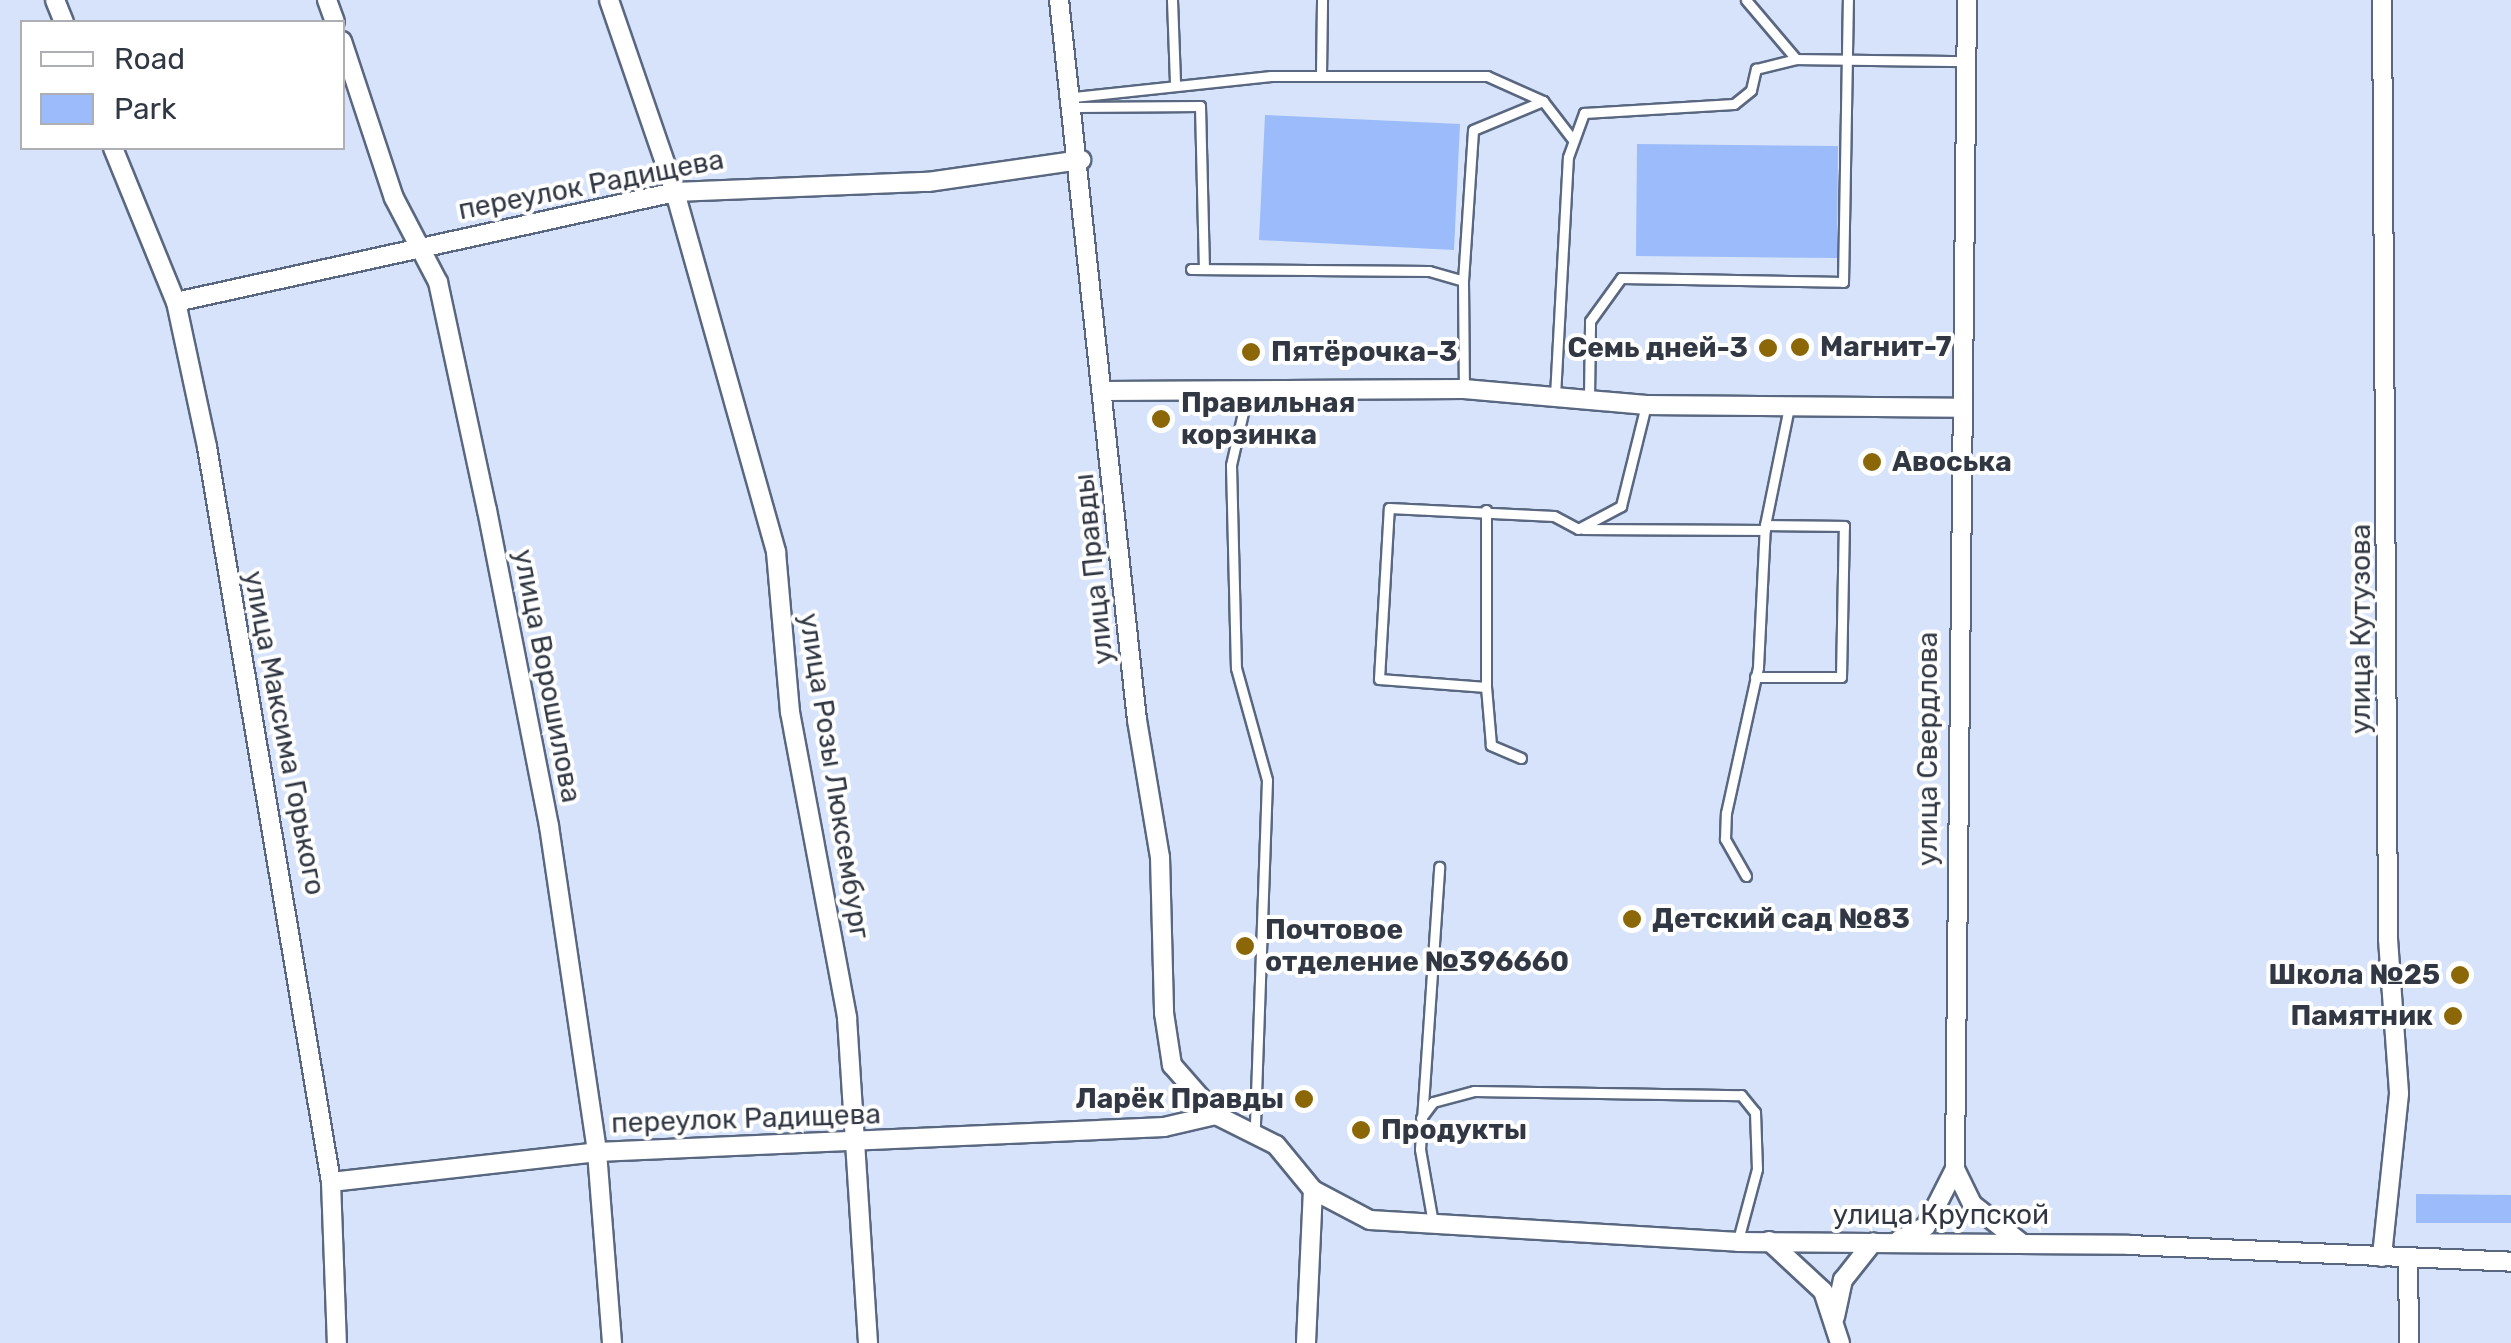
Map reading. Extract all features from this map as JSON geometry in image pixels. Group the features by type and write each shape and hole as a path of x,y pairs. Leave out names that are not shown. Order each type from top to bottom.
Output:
{"street":[{"name":"улица Розы Люксембург","path":"609,0 675,192 776,552 784,676 862,1144 868,1343"},
{"name":"улица Правды","path":"1059,0 1075,102 1137,720 1160,857 1164,1013 1172,1064 1216,1115"},
{"name":"улица Свердлова","path":"1955,1169 1966,0"},
{"name":"улица Кутузова","path":"2382,0 2388,939 2399,1094 2382,1256"},
{"name":"улица Ворошилова","path":"345,49 418,246 438,282 491,529 597,1152 612,1343"},
{"name":"улица Максима Горького","path":"114,150 176,302 284,872 331,1182 337,1343"},
{"name":"переулок Радищева","path":"176,302 675,192 928,182 1081,160"},
{"path":"1104,391 1246,395 1464,389 1646,405 1960,408"},
{"name":"переулок Радищева","path":"331,1182 597,1152 862,1144 1164,1127 1216,1115"},
{"path":"1216,1115 1256,1132 1313,1190 1306,1343"},
{"path":"1896,1242 1926,1226 1955,1169"},
{"path":"1955,1169 1972,1204 2020,1242"},
{"name":"улица Крупской","path":"1313,1190 1370,1220 1738,1242 2020,1242 2511,1262"},
{"path":"1769,1241 1806,1269 1835,1318 1840,1343"},
{"path":"1835,1318 1842,1280 1873,1242"},
{"path":"2408,1257 2410,1343"}],"lane":[{"path":"1172,0 1176,81"},
{"path":"1320,74 1322,0"},
{"path":"1746,0 1796,60"},
{"path":"1589,397 1590,322 1621,278 1843,282 1848,0"},
{"path":"1556,396 1572,140 1584,113 1600,105 1734,104 1752,90 1756,68 1796,60 1966,61"},
{"path":"1075,102 1176,81 1320,74 1487,76 1543,100 1572,140"},
{"path":"1464,389 1463,281 1473,130 1543,100"},
{"path":"1075,102 1200,106 1204,266"},
{"path":"1191,269 1204,266 1284,274 1429,271 1463,281"},
{"path":"1246,395 1230,466 1236,668 1267,780 1256,1132"},
{"path":"1578,529 1620,506 1646,405"},
{"path":"1746,876 1726,839 1726,814 1755,677 1765,528 1789,406"},
{"path":"1486,687 1386,682 1379,668 1389,508 1554,516 1578,529 1844,526 1842,677 1755,677"},
{"path":"1486,510 1486,687 1492,745 1521,758"},
{"path":"1433,1223 1421,1118 1439,868"},
{"path":"1421,1118 1433,1102 1474,1091 1741,1095 1754,1112 1757,1169 1738,1242"}],"green space":[{"path":"1265,115 1460,124 1454,250 1259,240"},
{"path":"1637,144 1838,146 1837,258 1636,256"},
{"path":"2416,1194 2511,1195 2511,1223 2416,1223"}],"place":[{"name":"Магнит-7","path":"1800,347"},
{"name":"Семь дней-3","path":"1768,348"},
{"name":"Пятёрочка-3","path":"1251,352"},
{"name":"Правильная корзинка","path":"1161,419"},
{"name":"Авоська","path":"1872,462"},
{"name":"Детский сад №83","path":"1632,919"},
{"name":"Почтовое отделение №396660","path":"1245,946"},
{"name":"Школа №25","path":"2460,975"},
{"name":"Памятник","path":"2453,1016"},
{"name":"Ларёк Правды","path":"1304,1099"},
{"name":"Продукты","path":"1361,1130"}]}
